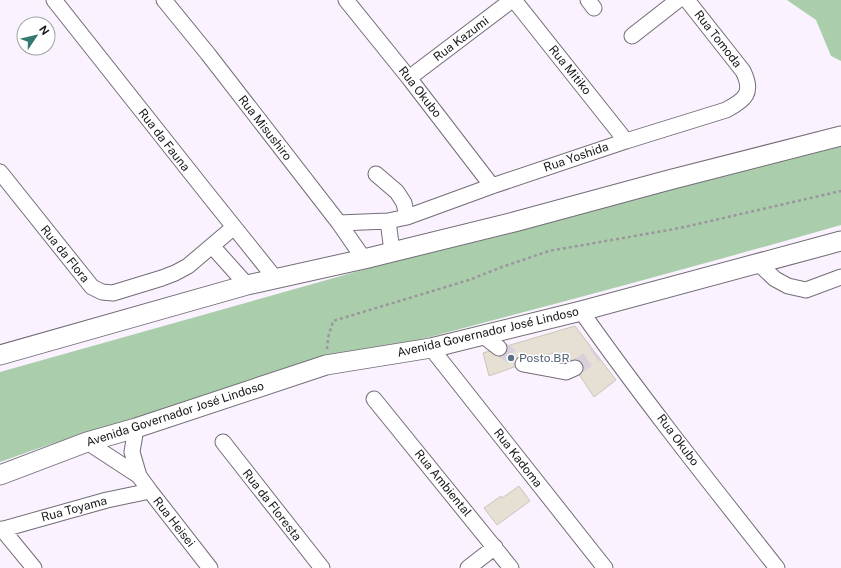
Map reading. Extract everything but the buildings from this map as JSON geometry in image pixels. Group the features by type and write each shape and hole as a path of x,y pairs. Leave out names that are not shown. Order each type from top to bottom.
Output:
{"main road":[{"path":"0,355 247,285 364,259 514,222 841,136"},
{"name":"Avenida Governador José Lindoso","path":"0,475 87,442 136,428 326,365 431,348 581,311 841,241"}],"street":[{"name":"Rua da Fauna","path":"54,0 275,278"},
{"name":"Rua Misushiro","path":"164,0 208,54 339,223 364,259"},
{"name":"Rua Okubo","path":"346,0 409,78 492,186"},
{"name":"Rua Kazumi","path":"409,78 513,0"},
{"name":"Rua Mitiko","path":"513,0 626,141"},
{"path":"632,36 678,0"},
{"name":"Rua Tomoda","path":"687,0 743,71 747,80"},
{"name":"Rua Yoshida","path":"339,223 388,221 407,217 492,186 626,141 726,110 740,103 745,97 748,89 747,80"},
{"name":"Rua da Flora","path":"0,172 92,287 102,292 113,293 175,273 188,266 234,227"},
{"path":"376,174 397,192 404,203 407,217"},
{"path":"388,221 392,251"},
{"path":"212,246 247,285"},
{"path":"758,263 775,279 788,286 806,290 841,276"},
{"name":"Rua Okubo","path":"581,311 601,350 777,568"},
{"path":"482,335 499,348"},
{"name":"Rua Kadoma","path":"431,348 605,568"},
{"path":"524,364 566,372 575,368"},
{"name":"Rua Ambiental","path":"374,399 511,568"},
{"name":"Rua Heisei","path":"136,428 132,452 139,476 210,568"},
{"name":"Rua Heisei","path":"87,442 139,476"},
{"name":"Rua da Floresta","path":"223,442 322,568"},
{"name":"Rua Toyama","path":"1,530 107,500 150,491"},
{"path":"1,530 34,568"},
{"path":"468,568 495,547"}],"path":[{"path":"326,365 328,338 333,321 469,280 550,251 680,228 841,191"}],"green space":[{"path":"787,0 841,0 841,61 831,56 816,20"},
{"path":"841,144 841,225 641,281 191,402 114,424 0,462 0,372 355,272"}],"tunnel":[{"path":"499,348 523,364"},
{"path":"575,368 596,354"}],"place":[{"name":"Posto BR","path":"511,358"}]}
